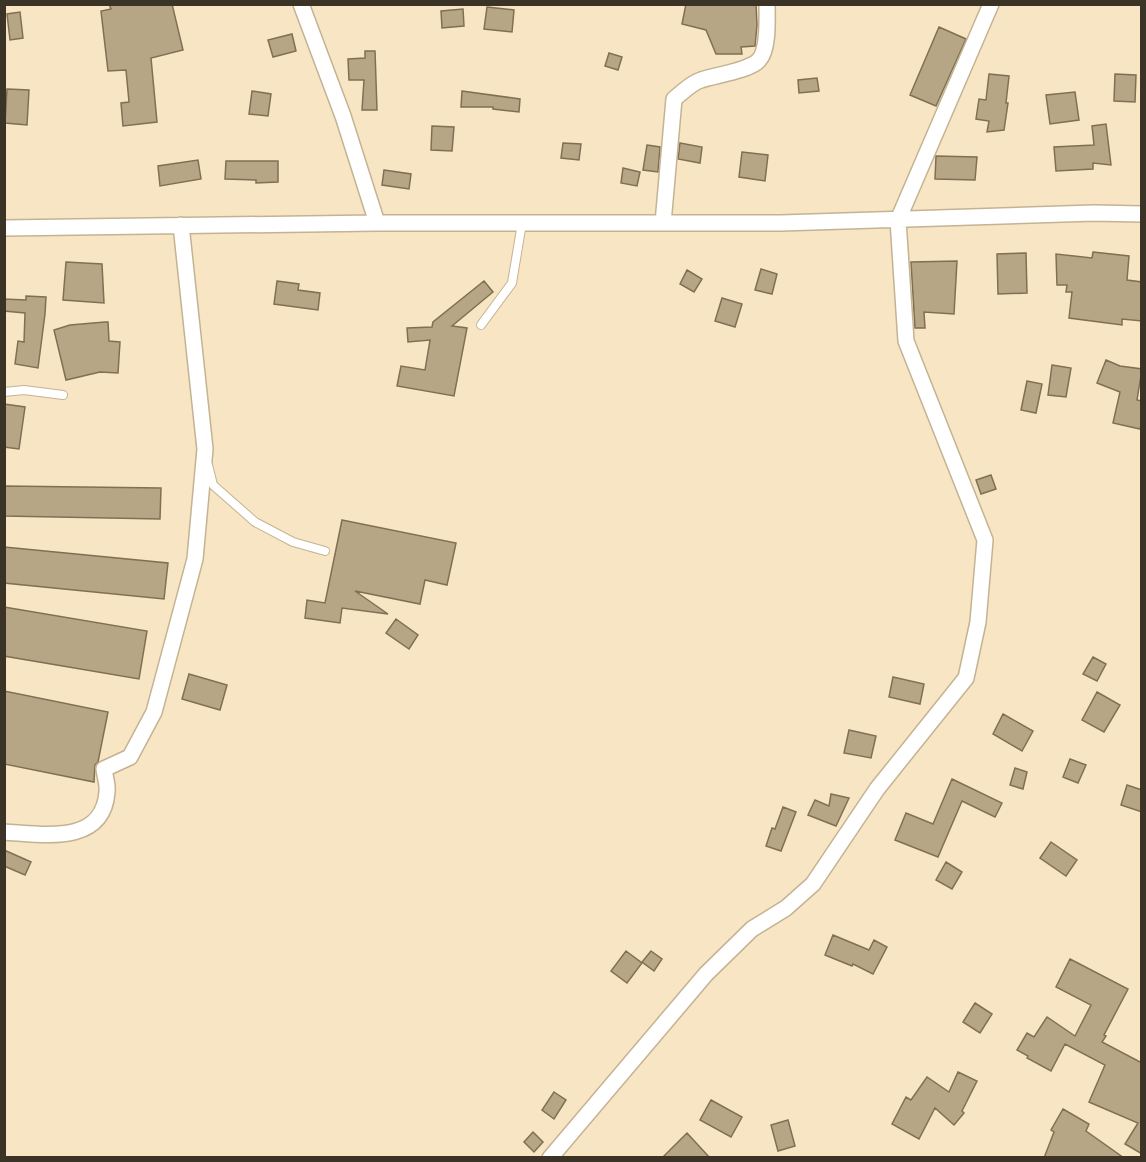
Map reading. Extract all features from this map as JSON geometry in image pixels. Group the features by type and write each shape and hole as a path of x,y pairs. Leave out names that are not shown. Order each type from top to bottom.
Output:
{"street":[{"path":"301,4 343,116 377,223"},
{"path":"663,223 674,99 701,80 744,68 759,61 764,49 767,4"},
{"path":"550,1158 706,974 752,929 786,908 813,884 877,789 966,678 978,622 985,540 906,340 898,220 991,4"},
{"path":"4,228 377,223 782,223 1094,213 1142,214"},
{"path":"4,832 60,834 86,829 102,813 107,792 104,769 130,757 154,712 195,559 205,448 180,225"}],"lane":[{"path":"481,325 512,283 522,223"},
{"path":"4,392 24,390 63,395"},
{"path":"205,448 213,485 232,504 255,522 293,542 325,551"}],"building":[{"path":"109,4 172,4 183,50 151,58 157,122 123,126 121,103 129,102 126,70 108,71 101,11 111,9"},
{"path":"686,4 756,4 755,46 741,47 742,54 716,54 706,30 682,24"},
{"path":"487,7 514,10 512,32 484,29"},
{"path":"463,9 464,26 442,28 441,11"},
{"path":"20,12 23,38 10,40 7,14"},
{"path":"939,27 966,39 936,106 910,95"},
{"path":"292,34 296,51 273,57 268,40"},
{"path":"365,51 375,51 377,110 362,110 364,80 349,80 348,59 365,58"},
{"path":"609,53 622,57 618,70 605,66"},
{"path":"989,74 1009,76 1004,130 987,132 989,121 976,119 979,99 986,100"},
{"path":"1115,74 1136,75 1135,102 1114,101"},
{"path":"817,78 819,91 799,93 798,80"},
{"path":"7,89 29,90 27,125 5,123"},
{"path":"252,91 271,94 268,116 249,114"},
{"path":"462,91 520,99 519,112 493,109 493,107 461,107"},
{"path":"1075,92 1079,120 1050,124 1046,95"},
{"path":"1106,124 1111,165 1093,163 1093,169 1056,171 1054,147 1094,145 1092,126"},
{"path":"432,126 454,127 452,151 431,150"},
{"path":"563,143 581,144 579,160 561,158"},
{"path":"680,143 702,147 700,163 678,159"},
{"path":"647,145 660,147 658,172 643,170"},
{"path":"742,152 768,155 765,181 739,177"},
{"path":"936,156 977,157 975,180 935,179"},
{"path":"198,160 201,179 160,186 158,166"},
{"path":"226,161 278,161 278,182 256,183 256,180 225,179"},
{"path":"623,168 640,172 637,186 621,183"},
{"path":"384,170 411,174 409,189 382,185"},
{"path":"1093,252 1129,256 1127,280 1142,282 1142,321 1122,319 1122,325 1069,318 1072,292 1066,292 1067,285 1057,285 1056,254 1092,258"},
{"path":"1026,253 1027,293 998,294 997,254"},
{"path":"957,261 954,314 924,312 925,328 915,328 911,262"},
{"path":"66,262 102,264 104,303 63,300"},
{"path":"761,269 777,274 772,294 755,290"},
{"path":"687,270 702,279 694,292 680,284"},
{"path":"277,281 299,284 298,290 320,293 318,310 274,304"},
{"path":"484,281 493,292 452,326 467,328 454,396 397,386 401,366 425,370 430,340 408,342 407,328 432,327 433,322"},
{"path":"26,296 46,297 38,368 15,364 18,341 24,342 25,313 4,311 4,299 26,300"},
{"path":"722,298 742,304 735,327 715,321"},
{"path":"108,322 109,341 120,342 118,373 100,372 66,380 54,330 70,325"},
{"path":"1106,360 1120,366 1142,369 1137,400 1142,401 1140,429 1113,423 1120,392 1097,383"},
{"path":"1052,365 1071,368 1066,397 1048,395"},
{"path":"1027,381 1042,384 1036,413 1021,410"},
{"path":"4,404 25,407 19,449 4,447"},
{"path":"991,475 996,489 981,494 976,480"},
{"path":"4,486 161,488 160,519 4,516"},
{"path":"342,520 456,543 447,585 425,580 420,604 355,591 388,614 342,608 340,623 305,618 307,600 325,603"},
{"path":"4,547 168,563 164,599 4,583"},
{"path":"4,607 147,631 139,679 4,656"},
{"path":"396,619 418,635 409,649 386,633"},
{"path":"1093,657 1106,664 1097,681 1083,674"},
{"path":"189,674 227,685 220,710 182,699"},
{"path":"893,677 924,684 920,704 889,697"},
{"path":"4,691 108,712 98,762 95,765 94,782 4,764"},
{"path":"1097,692 1120,705 1104,732 1082,720"},
{"path":"1003,714 1033,731 1022,751 993,734"},
{"path":"849,730 876,736 871,758 844,753"},
{"path":"1070,759 1086,765 1078,783 1063,777"},
{"path":"1015,768 1027,772 1023,789 1010,785"},
{"path":"952,779 1002,803 995,817 962,801 938,857 895,840 906,813 933,824"},
{"path":"1127,785 1142,790 1142,812 1121,805"},
{"path":"831,794 849,798 836,826 808,815 815,800 829,806"},
{"path":"783,807 796,812 781,851 766,846"},
{"path":"1051,842 1077,860 1066,876 1040,858"},
{"path":"4,850 31,862 25,875 4,866"},
{"path":"946,862 962,872 952,889 936,880"},
{"path":"833,935 869,950 874,940 887,947 873,974 853,964 852,966 825,955"},
{"path":"626,951 642,963 627,983 611,971"},
{"path":"651,951 662,959 654,971 642,962"},
{"path":"1070,959 1128,989 1102,1042 1142,1063 1142,1154 1125,1144 1138,1123 1089,1102 1105,1065 1065,1044 1051,1071 1017,1050 1027,1033 1034,1037 1047,1017 1075,1036 1091,1005 1056,987"},
{"path":"975,1003 992,1014 980,1033 963,1022"},
{"path":"958,1072 977,1081 962,1111 964,1113 954,1125 935,1108 919,1139 892,1124 906,1097 911,1100 927,1077 949,1092"},
{"path":"554,1092 566,1100 554,1119 542,1110"},
{"path":"711,1100 742,1117 731,1137 700,1120"},
{"path":"1063,1109 1089,1124 1086,1131 1124,1158 1044,1158 1054,1132 1051,1130"},
{"path":"788,1120 795,1146 778,1151 771,1125"},
{"path":"533,1132 543,1142 534,1152 524,1142"},
{"path":"687,1133 710,1158 662,1158"}]}
